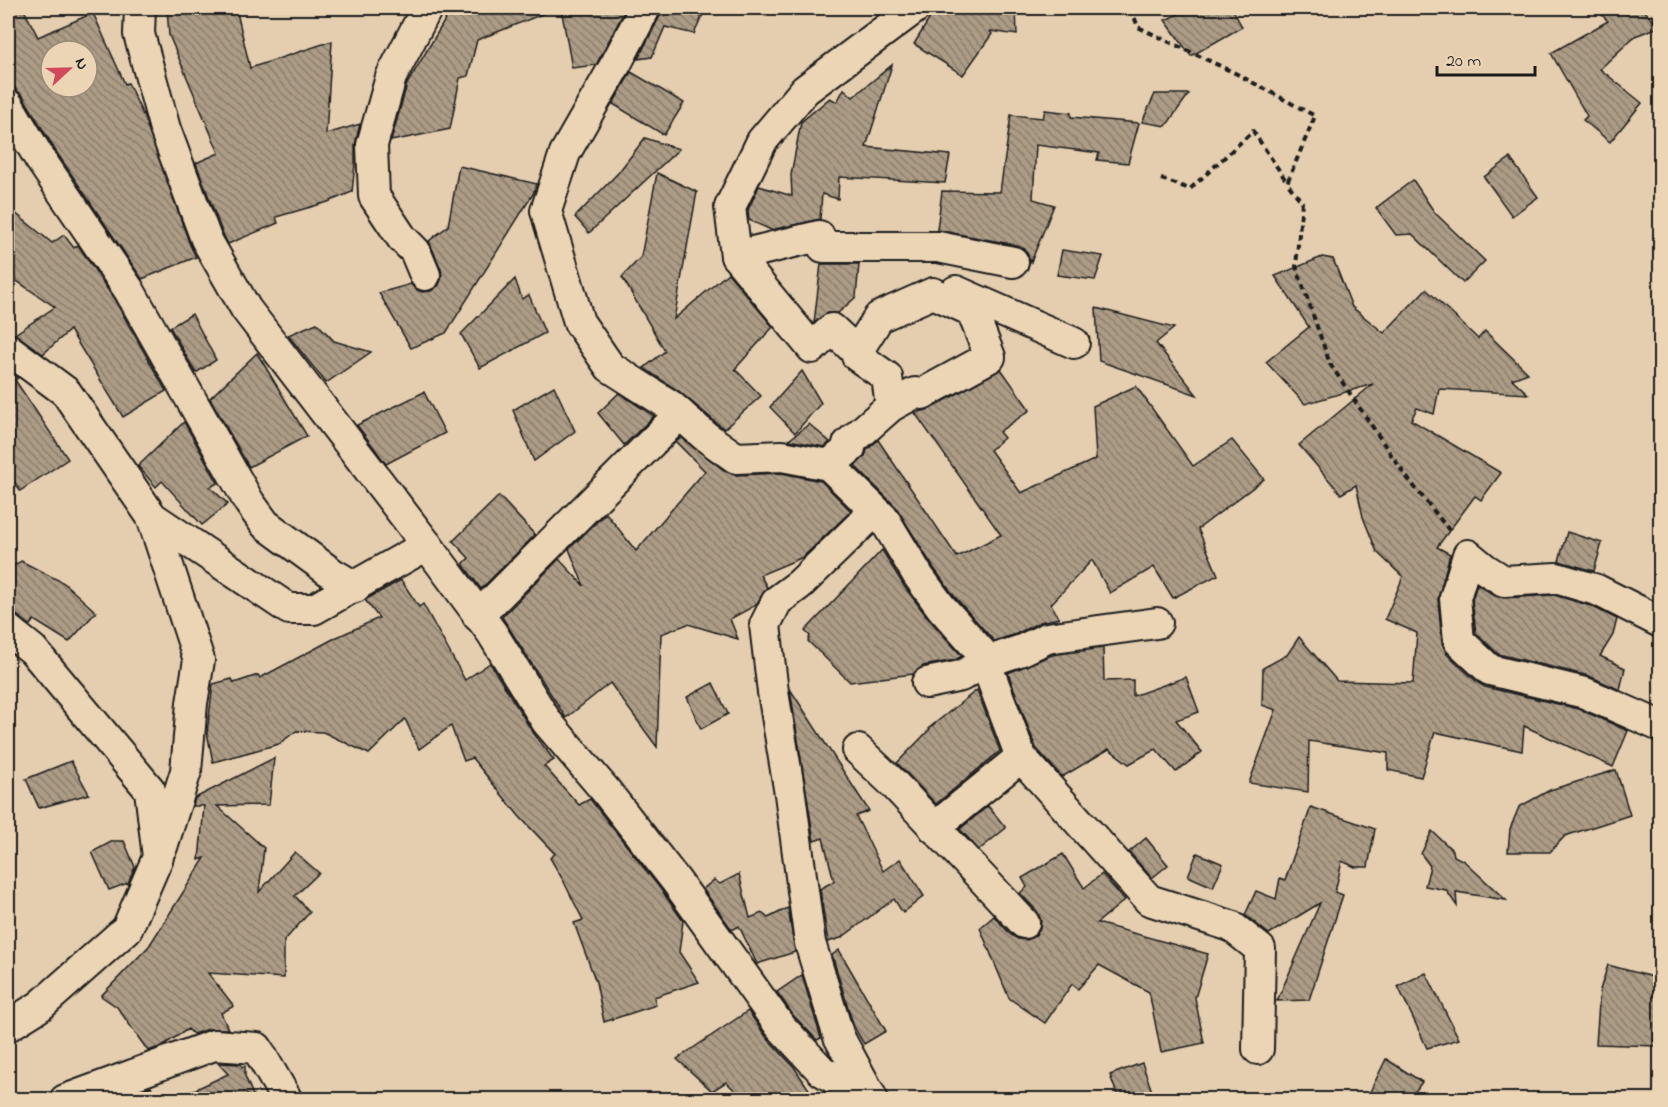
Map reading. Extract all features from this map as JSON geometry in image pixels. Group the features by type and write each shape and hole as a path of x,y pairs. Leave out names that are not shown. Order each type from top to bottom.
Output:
{"street":[{"path":"140,8 139,34 165,129 206,239 246,309 492,633 547,722 605,790 676,881 780,1026 822,1071 872,1100"},
{"path":"425,275 415,251 402,238 374,196 372,146 392,77 427,8"},
{"path":"645,8 617,63 565,153 546,211 579,322 610,367 680,414 705,436 736,458 782,456 829,465 884,519 919,577 941,607 982,653 1021,757 1149,900 1231,926 1260,949 1258,1049"},
{"path":"857,352 832,329 812,348 736,256 730,207 762,141 805,90 915,8"},
{"path":"8,105 40,159 129,290 249,502 265,524 333,574 355,587"},
{"path":"736,256 819,236 823,247 938,247 1013,262"},
{"path":"891,406 887,376 856,356 857,352 879,317 948,287 1074,343"},
{"path":"829,465 850,448 848,444 891,406 915,393 922,394 990,357 972,311 933,293"},
{"path":"8,349 66,392 152,517 199,660 192,703 186,771 158,857 127,929 40,1006 8,1026"},
{"path":"478,616 680,414"},
{"path":"872,1100 839,1037 810,944 765,625 777,601 800,584 875,511"},
{"path":"152,517 289,609 314,609 427,545"},
{"path":"1660,621 1597,590 1556,578 1504,580 1468,555 1455,598 1459,641 1490,670 1585,693 1660,726"},
{"path":"927,684 961,676 986,662 1022,650 1047,638 1157,623"},
{"path":"8,630 33,650 150,790 158,857"},
{"path":"858,750 867,756 1024,923"},
{"path":"934,828 1021,757"},
{"path":"65,1100 214,1045 257,1048 287,1100"}],"path":[{"path":"1131,8 1138,27 1237,74 1316,116 1287,183"},
{"path":"1161,179 1190,189 1253,131 1302,202 1296,266 1330,364 1405,475 1468,555"}],"building":[{"path":"8,8 23,8 38,37 93,13 125,84 128,83 144,117 196,257 142,279 55,150 23,96 16,90 8,75"},
{"path":"167,8 236,8 250,68 332,41 326,134 360,124 355,145 352,192 328,202 276,217 278,223 228,244 196,163 219,153 169,35"},
{"path":"452,8 555,9 477,40 468,76 460,78 450,129 391,141 407,84"},
{"path":"561,8 626,8 596,65 572,68"},
{"path":"662,8 706,8 694,34 665,27 652,57 638,59 660,16"},
{"path":"936,8 1016,8 1017,35 990,31 992,34 963,75 914,44"},
{"path":"1192,8 1232,8 1242,27 1191,56 1165,20"},
{"path":"1595,8 1642,8 1659,27 1635,36 1600,69 1642,103 1610,142 1583,120 1587,116 1551,53 1608,21"},
{"path":"892,65 866,147 950,155 945,183 839,177 838,199 822,194 820,219 771,230 749,220 748,210 759,186 792,196 791,175 801,122 830,98 837,102 844,89 853,97"},
{"path":"631,72 684,103 664,135 613,104"},
{"path":"1155,94 1189,94 1166,126 1142,122"},
{"path":"1045,110 1071,113 1071,117 1139,123 1128,163 1097,160 1099,153 1036,145 1033,199 1054,205 1031,262 1025,249 1016,245 937,230 942,191 1000,192 1011,115 1043,118"},
{"path":"645,138 679,149 589,233 575,217 618,173"},
{"path":"1510,158 1538,197 1512,216 1484,177"},
{"path":"459,166 537,184 446,333 411,348 379,293 411,284 422,292 431,291 439,285 442,277 441,269 429,241 448,226"},
{"path":"657,173 697,192 674,319 728,273 773,327 735,369 761,396 724,429 680,392 644,368 665,351 622,277 641,257"},
{"path":"1413,180 1435,213 1485,261 1463,283 1412,234 1396,235 1376,208"},
{"path":"8,207 52,243 64,235 74,248 78,245 114,299 166,391 123,417 70,330 43,354 15,334 55,307 8,275"},
{"path":"1062,250 1103,256 1095,280 1057,275"},
{"path":"1322,257 1333,259 1352,307 1384,333 1426,289 1478,339 1485,331 1528,373 1512,379 1528,394 1439,389 1434,414 1417,408 1411,420 1501,473 1481,500 1475,496 1437,547 1450,554 1438,599 1442,643 1447,654 1485,687 1579,709 1628,731 1613,767 1524,726 1522,751 1435,732 1421,777 1388,770 1388,753 1309,741 1308,792 1249,783 1276,710 1262,705 1263,668 1287,655 1299,637 1337,681 1413,683 1417,633 1385,619 1403,577 1377,552 1363,517 1356,485 1341,494 1299,445 1373,384 1305,404 1266,362 1309,327 1275,276"},
{"path":"821,264 859,264 856,297 838,313 827,313 814,323"},
{"path":"515,279 522,299 529,295 545,333 480,368 461,334"},
{"path":"1096,308 1174,328 1156,343 1197,395 1099,361"},
{"path":"192,314 216,360 196,373 170,327"},
{"path":"317,323 334,341 371,352 326,383 288,335"},
{"path":"257,353 307,436 249,467 210,398"},
{"path":"1001,369 1030,410 999,432 1004,438 990,450 1021,493 1096,459 1093,406 1136,386 1193,466 1232,440 1264,479 1198,529 1218,575 1173,598 1154,567 1110,593 1092,560 1051,604 1059,618 1040,622 1016,634 994,641 954,596 896,507 855,466 878,440 957,557 1001,535 915,413 930,409"},
{"path":"8,370 18,378 15,380 68,459 20,491 8,470"},
{"path":"802,371 821,403 795,433 770,407"},
{"path":"554,386 575,431 534,461 513,410"},
{"path":"424,392 445,433 386,464 357,425"},
{"path":"619,393 654,416 624,445 598,413"},
{"path":"184,422 218,483 210,487 228,504 202,525 162,481 156,487 138,466"},
{"path":"809,424 830,442 824,447 789,440"},
{"path":"681,438 727,472 737,475 781,473 821,481 851,511 803,557 760,575 767,587 756,605 730,619 738,639 688,624 661,634 657,747 610,683 566,718 502,617 559,559 584,586 569,549 606,513 636,551 705,471 676,442"},
{"path":"499,496 535,535 481,589 463,564 469,558 453,541"},
{"path":"1567,532 1602,543 1594,571 1559,561"},
{"path":"882,550 904,586 927,617 962,656 955,660 923,666 913,674 850,682 808,641 810,636 805,631"},
{"path":"21,561 64,583 96,612 69,642 34,620 30,625 8,608 8,570"},
{"path":"401,580 419,607 423,604 465,680 490,663 532,731 554,760 544,766 579,805 590,799 662,891 683,921 679,952 699,982 654,997 656,1005 604,1022 596,982 574,923 583,920 550,858 555,854 519,816 472,758 464,761 451,726 419,749 405,719 369,754 323,732 296,731 279,744 213,762 207,733 213,684 232,679 234,683 258,675 260,678 337,637 379,618 365,600"},
{"path":"1477,584 1495,596 1504,598 1554,595 1591,606 1617,619 1613,635 1600,656 1625,668 1620,690 1589,676 1498,654 1476,633 1472,600"},
{"path":"1103,648 1104,681 1133,680 1133,696 1186,677 1199,712 1176,720 1202,752 1176,772 1156,749 1129,764 1109,749 1062,777 1036,748 1008,673 1052,655"},
{"path":"713,683 728,714 701,729 687,697"},
{"path":"790,689 869,811 856,816 883,871 900,859 924,896 903,913 894,899 841,938 828,942 820,889 834,881 823,838 814,841"},
{"path":"977,690 1000,751 936,804 897,763 929,728"},
{"path":"274,758 269,805 217,806 264,848 259,892 295,852 319,873 295,896 310,912 284,941 284,978 208,973 234,1006 221,1013 228,1029 208,1029 193,1034 188,1029 162,1046 148,1051 117,1007 101,996 149,946 205,858 199,860 204,806 193,806 195,798"},
{"path":"71,761 89,794 39,808 26,779"},
{"path":"1616,770 1630,815 1565,836 1550,852 1508,852 1510,829 1519,807 1550,790"},
{"path":"988,806 1006,828 979,850 960,829"},
{"path":"1311,807 1375,829 1368,867 1355,867 1342,861 1335,892 1343,895 1309,1000 1277,1001 1320,903 1269,934 1245,915 1256,891 1276,899 1280,878 1285,880"},
{"path":"1432,831 1453,851 1454,856 1464,861 1506,900 1456,892 1457,906 1446,890 1425,886 1430,866 1421,854"},
{"path":"1146,838 1168,865 1152,878 1129,852"},
{"path":"113,841 124,841 135,867 128,883 109,890 92,852"},
{"path":"1197,853 1223,864 1213,887 1188,876"},
{"path":"1063,854 1084,888 1102,874 1125,900 1097,923 1208,954 1195,998 1204,1043 1161,1052 1149,992 1099,965 1078,989 1072,984 1045,1023 1009,998 980,928 994,916 1011,935 1018,939 1027,940 1035,936 1040,929 1041,920 1037,911 1020,893 1027,887 1022,878"},
{"path":"739,874 750,918 762,913 768,918 788,908 795,952 757,964 739,926 732,930 703,889 714,880 720,884"},
{"path":"839,950 886,1031 864,1044 854,1027 832,955"},
{"path":"1608,965 1660,979 1657,1046 1596,1044 1600,990"},
{"path":"1426,973 1459,1039 1427,1048 1398,986"},
{"path":"802,975 821,1038 817,1040 793,1015 777,992"},
{"path":"748,1011 767,1038 794,1067 816,1100 745,1100 726,1082 712,1091 677,1059"},
{"path":"1386,1059 1422,1082 1409,1100 1366,1100"},
{"path":"218,1063 245,1066 245,1076 255,1100 251,1100 247,1095 247,1100 173,1100 228,1074"},
{"path":"1142,1063 1155,1100 1119,1100 1110,1075"},
{"path":"151,1087 156,1100 116,1100"}]}
